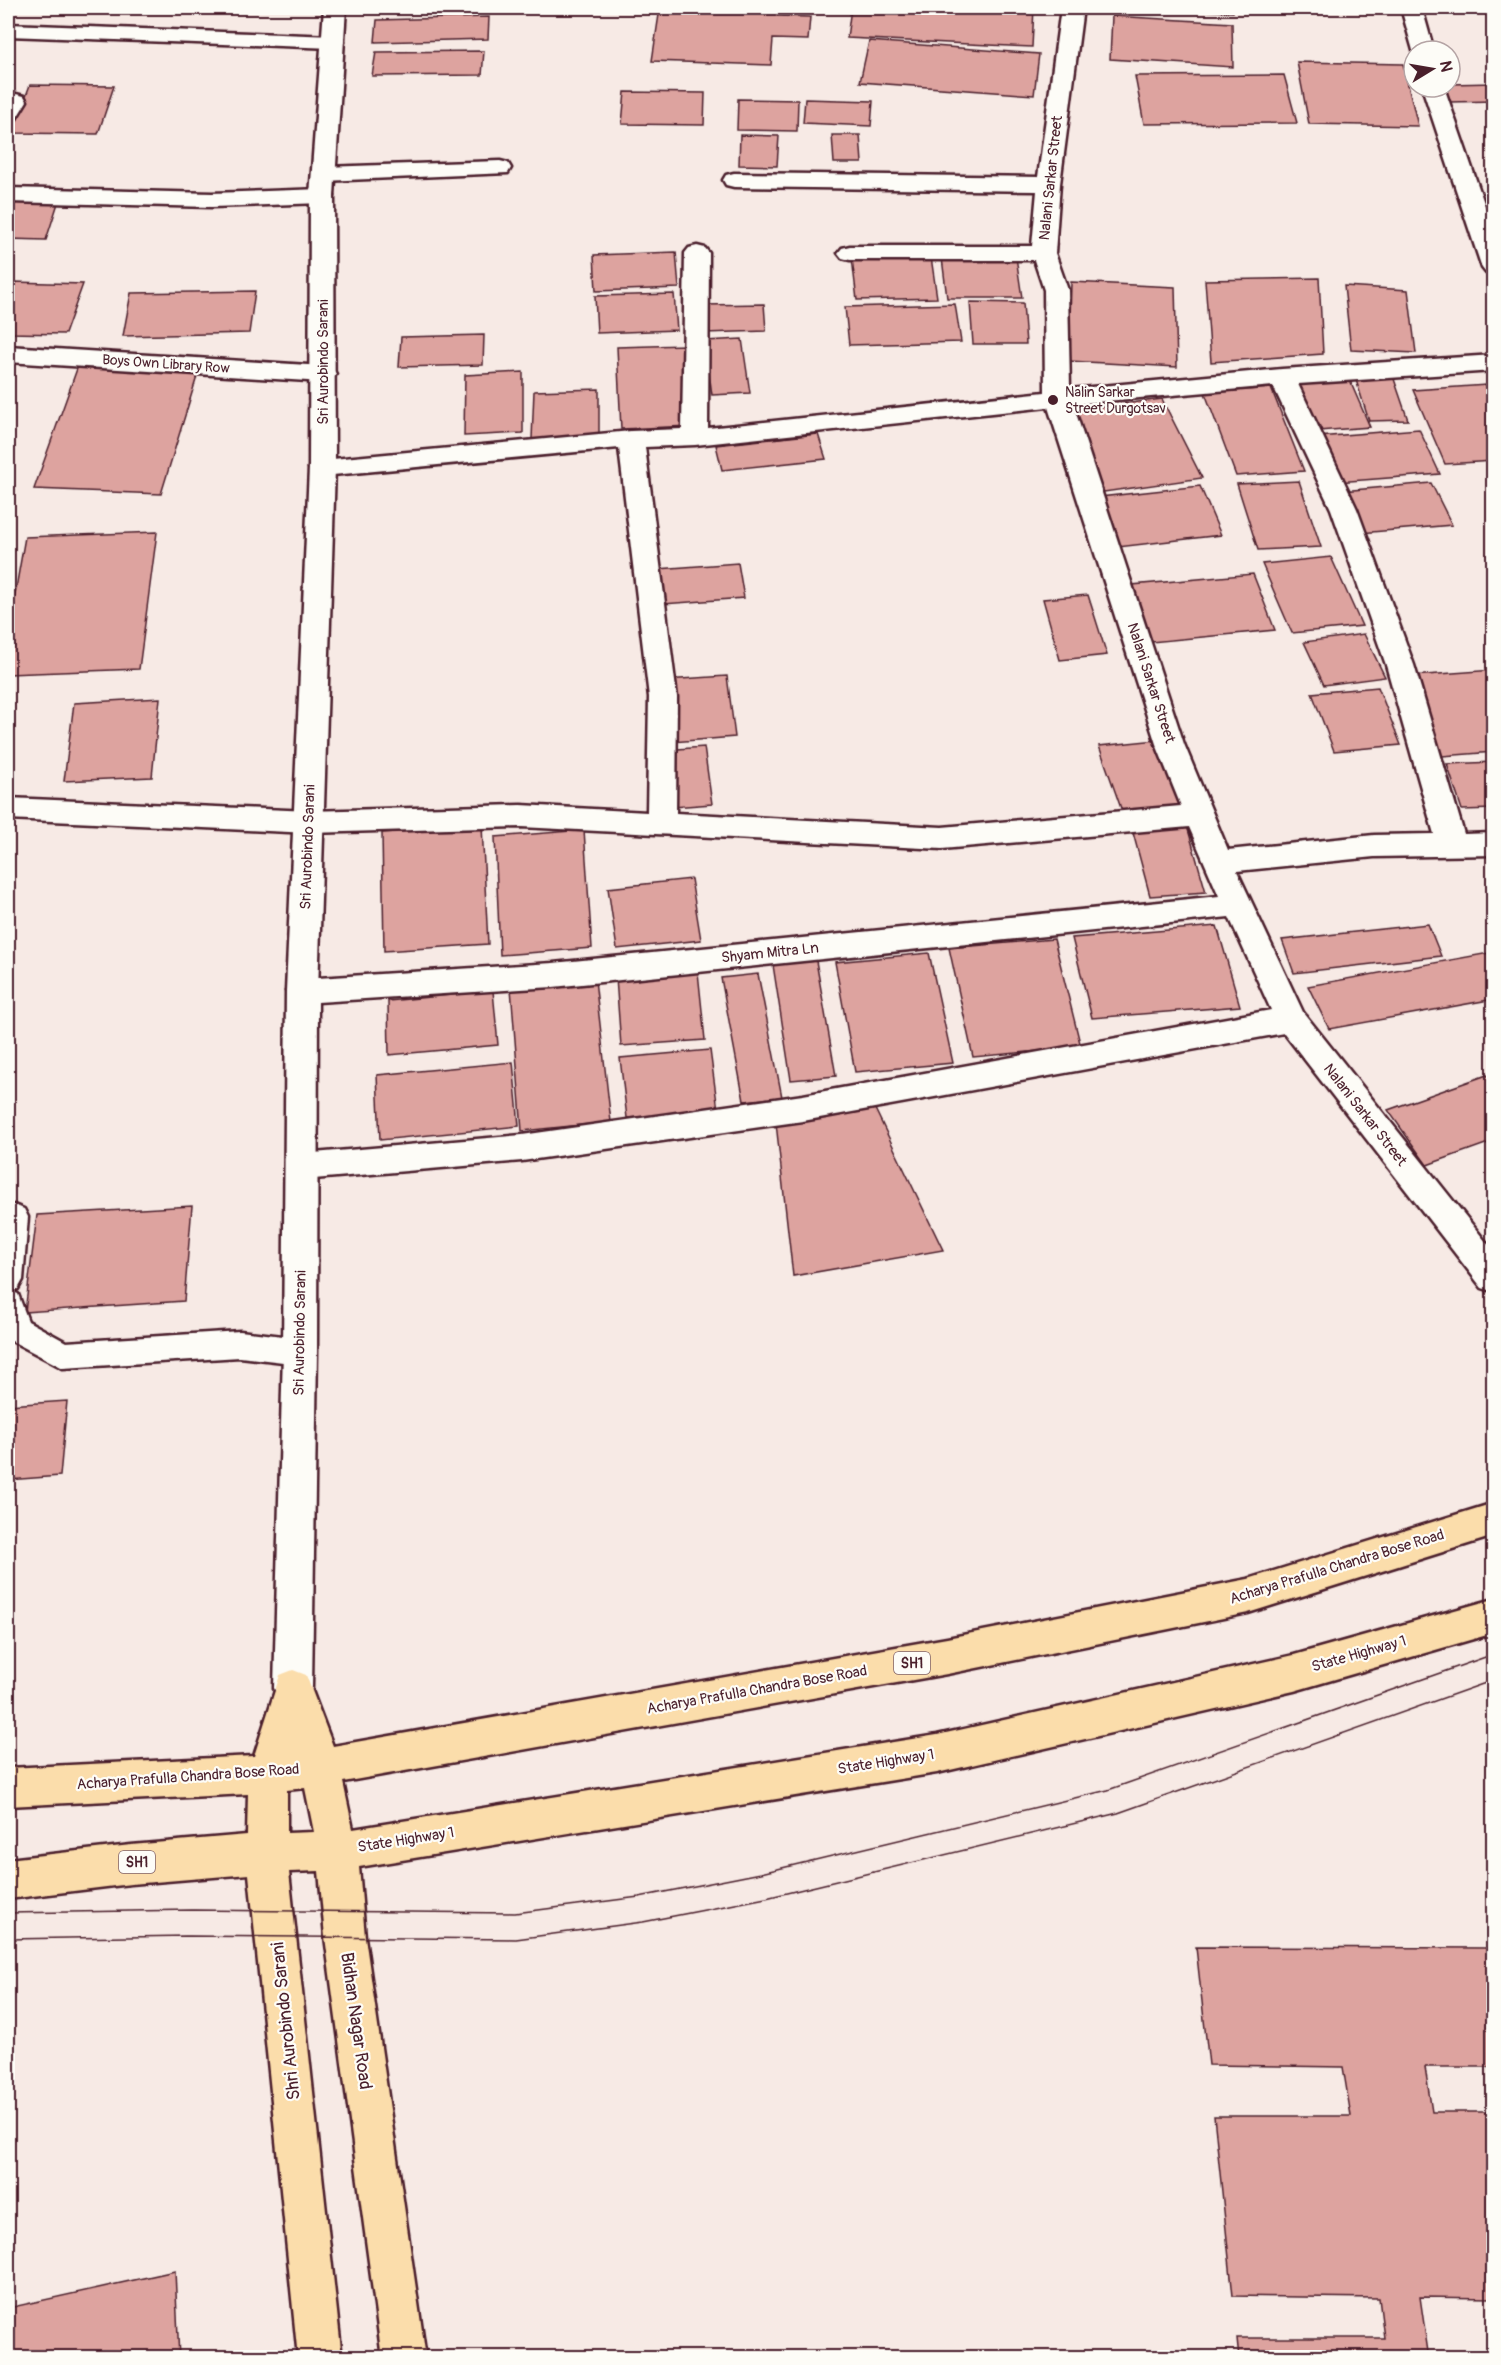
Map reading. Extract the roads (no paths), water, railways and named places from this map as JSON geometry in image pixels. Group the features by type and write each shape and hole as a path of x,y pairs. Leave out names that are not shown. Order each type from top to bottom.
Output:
{"main road":[{"name":"Acharya Prafulla Chandra Bose Road","path":"8,1787 268,1774 321,1767 947,1656 1248,1596 1494,1519"},
{"name":"State Highway 1","path":"267,1852 337,1851 937,1754 1294,1673 1494,1616"},
{"name":"Bidhan Nagar Road","path":"293,1688 321,1767 337,1851 345,1937 404,2358"},
{"name":"Shri Aurobindo Sarani","path":"293,1688 268,1774 267,1852 320,2358"},
{"name":"SH1","path":"8,1879 136,1863 267,1852"}],"street":[{"name":"Sri Aurobindo Sarani","path":"293,1688 300,1351 302,991 322,468 323,185 335,8"},
{"name":"Nalani Sarkar Street","path":"1072,8 1049,184 1043,253 1056,290 1058,398 1170,744 1218,862 1291,1019 1494,1278"},
{"path":"1412,8 1420,39"},
{"path":"8,30 333,42"},
{"path":"1437,99 1494,268"},
{"path":"8,195 212,200 323,185 500,168"},
{"path":"734,180 1049,184"},
{"path":"695,437 697,253"},
{"path":"850,253 1043,253"},
{"name":"Boys Own Library Row","path":"8,354 324,374"},
{"path":"322,468 631,439 695,437 1058,398 1282,377 1494,363"},
{"path":"1282,377 1344,509 1400,665 1452,844"},
{"path":"631,439 663,697 661,824"},
{"path":"8,809 310,822 521,816 942,838 1200,815"},
{"path":"1218,862 1374,846 1494,844"},
{"name":"Shyam Mitra Ln","path":"302,991 553,975 1237,905"},
{"path":"302,1167 522,1148 803,1108 1291,1019"}],"lane":[{"path":"8,1280 14,1217"},
{"path":"8,1303 16,1329 63,1355 240,1344 300,1351"}],"tram line":[{"path":"8,1913 192,1910 515,1913 639,1897 761,1873 1108,1790 1494,1654"},
{"path":"8,1939 187,1936 516,1939 643,1922 766,1898 1118,1813 1494,1680"}],"place":[{"name":"Nalin Sarkar Street Durgotsav","path":"1053,400"}]}
